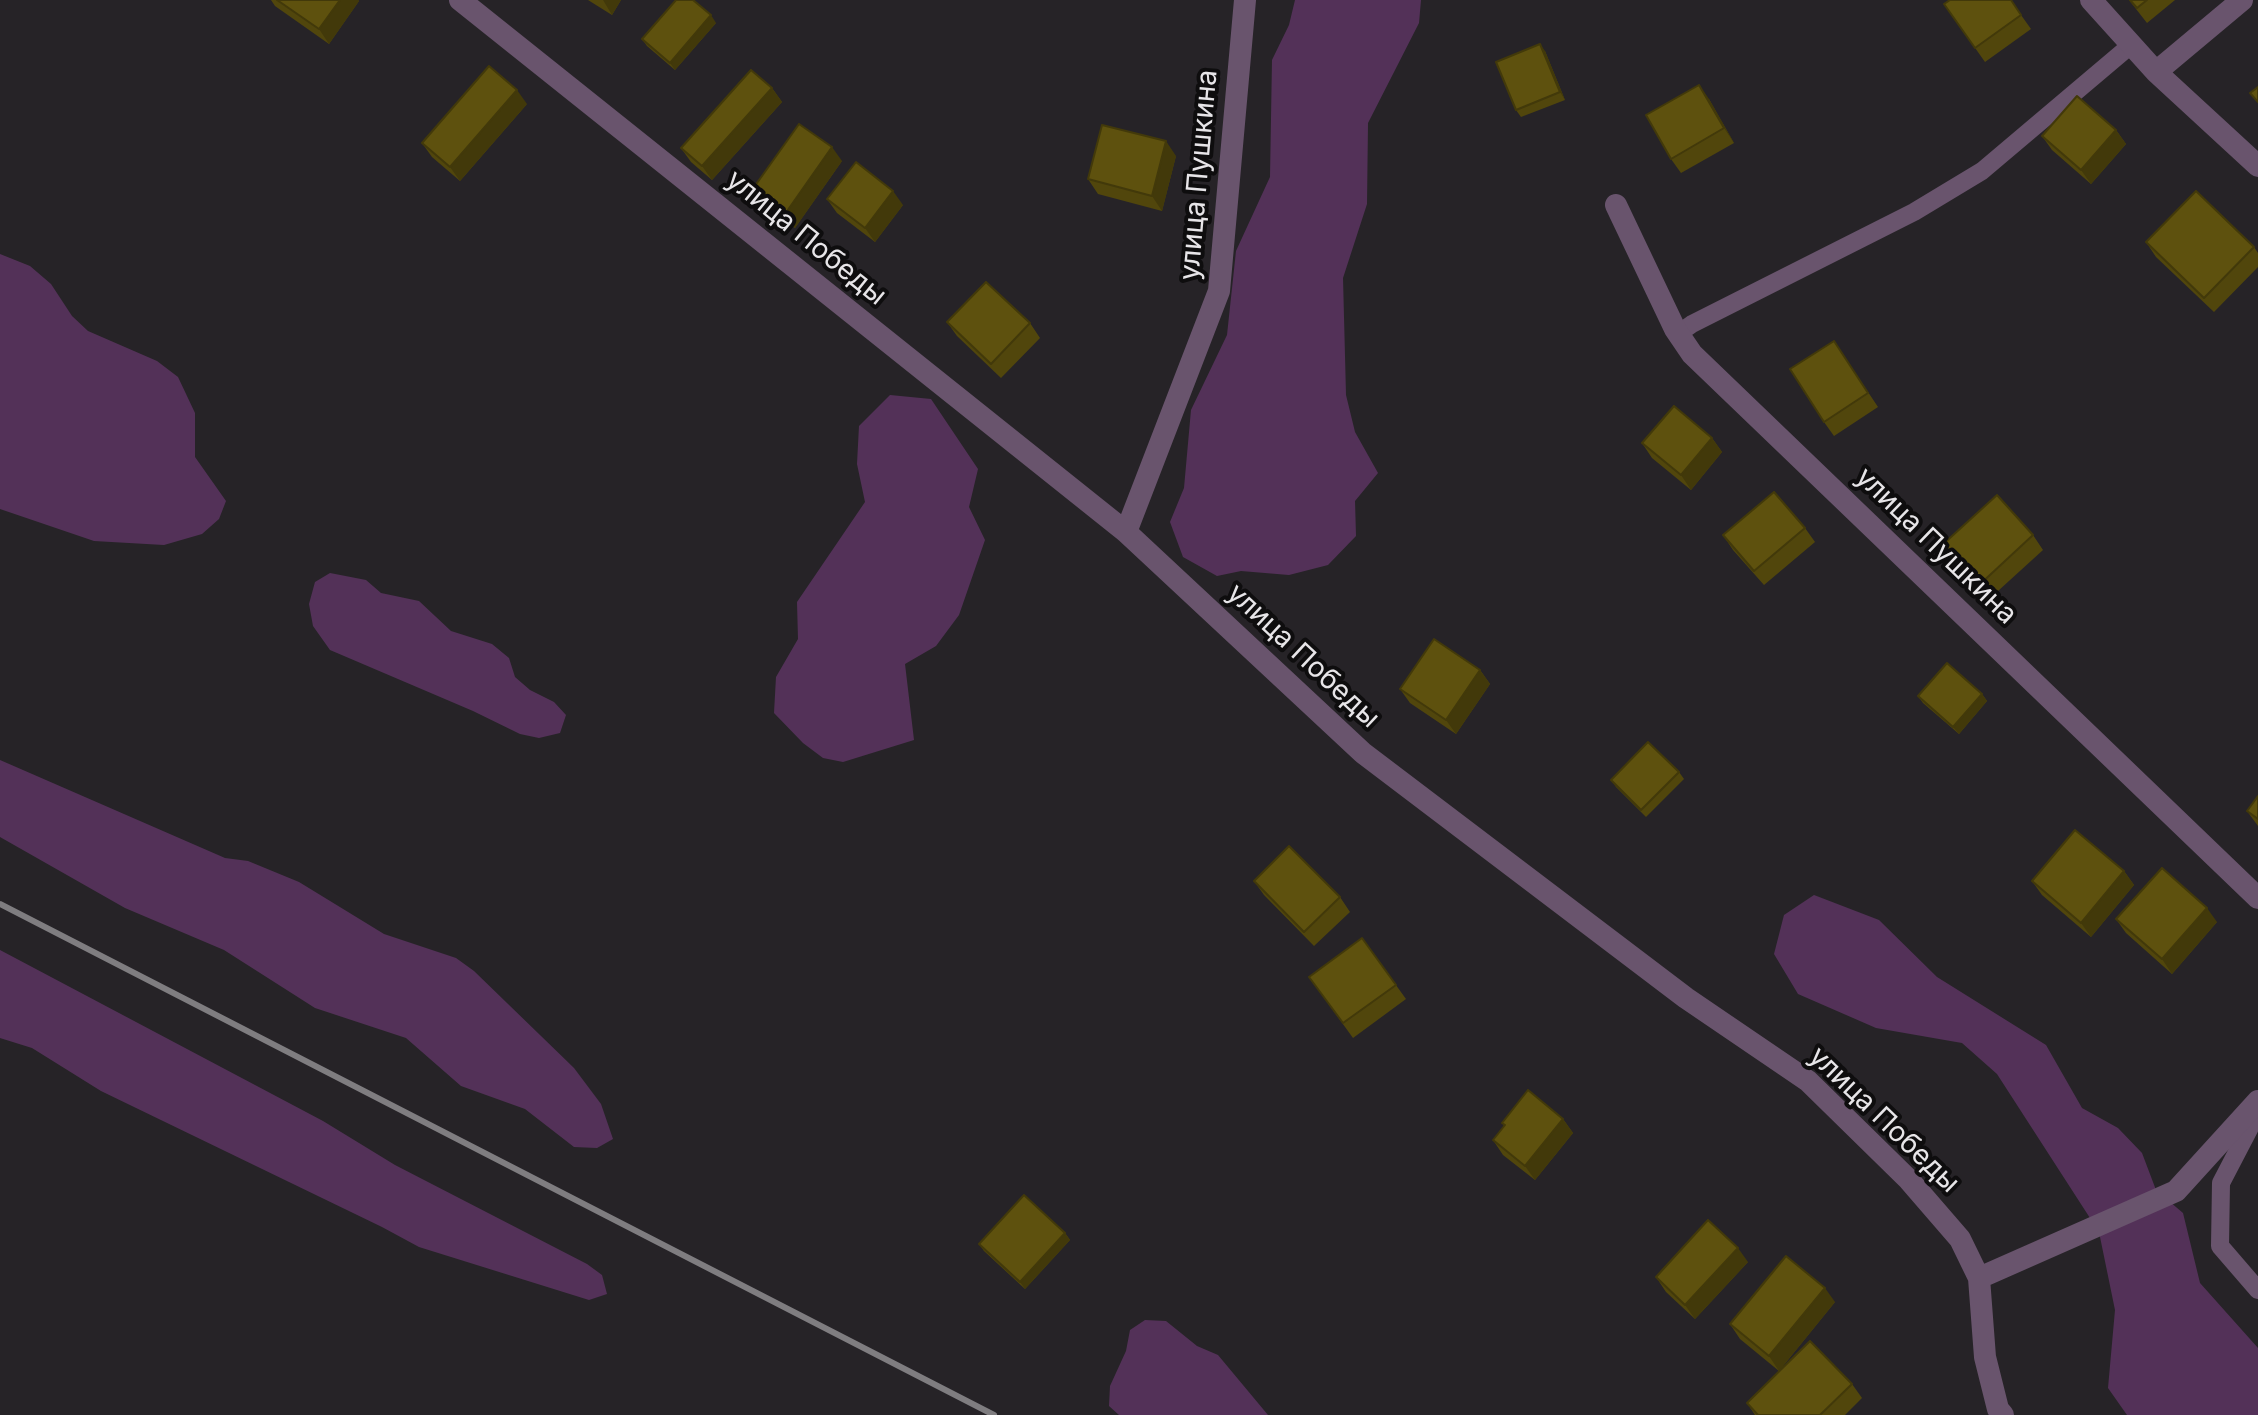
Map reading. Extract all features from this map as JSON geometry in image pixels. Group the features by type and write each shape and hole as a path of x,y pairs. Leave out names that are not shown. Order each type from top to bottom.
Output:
{"street":[{"name":"улица Победы","path":"460,0 1126,532 1363,753 1686,998 1808,1081 1909,1180 1960,1239 1979,1278 1985,1357 1998,1409 2003,1415"},
{"name":"улица Пушкина","path":"1126,532 1219,291 1245,0"},
{"path":"2091,0 2156,72 2258,166"},
{"path":"2156,72 2242,0"},
{"name":"улица Пушкина","path":"1616,205 1678,334 1692,354 2258,898"},
{"path":"1979,1278 2176,1191 2258,1101"}],"lane":[{"path":"1678,334 1914,212 1982,171 2131,45"},
{"path":"2258,1112 2221,1183 2220,1246 2258,1290"}],"shaded area":[{"path":"1295,0 1421,0 1419,23 1368,123 1367,204 1343,278 1346,395 1355,432 1378,473 1355,501 1356,536 1328,565 1289,575 1241,571 1217,576 1183,557 1170,522 1184,488 1191,410 1227,335 1236,251 1270,177 1272,60 1289,25"},
{"path":"0,254 30,266 51,284 72,316 88,331 157,361 178,377 195,413 195,457 226,501 219,519 202,534 164,545 94,541 0,509"},
{"path":"890,395 931,399 978,469 969,507 985,540 959,615 936,646 905,664 914,740 843,762 823,758 803,743 774,713 776,677 798,639 797,602 865,502 857,464 859,426"},
{"path":"330,573 366,580 381,593 419,601 451,631 492,644 509,658 515,677 530,690 554,702 566,715 560,733 539,738 520,734 330,650 313,626 309,604 315,582"},
{"path":"0,760 225,858 248,861 299,882 384,934 456,958 474,971 574,1068 601,1104 613,1139 597,1148 574,1147 525,1109 461,1086 406,1038 315,1008 224,950 125,908 0,837"},
{"path":"1814,895 1879,920 1937,977 2046,1045 2082,1108 2118,1128 2142,1153 2156,1190 2183,1213 2200,1283 2258,1348 2258,1415 2127,1415 2108,1388 2115,1310 2099,1232 1997,1074 1962,1043 1876,1028 1798,994 1774,954 1784,915"},
{"path":"0,950 323,1121 395,1165 587,1264 602,1275 607,1294 589,1300 419,1247 101,1091 32,1048 0,1038"},
{"path":"1145,1320 1166,1321 1197,1346 1218,1355 1268,1415 1119,1415 1109,1406 1110,1386 1126,1351 1130,1330"}],"building":[{"path":"277,0 340,0 319,29"},
{"path":"676,0 693,0 711,15 670,63 642,39"},
{"path":"1950,0 2011,0 2021,15 1975,48 1944,4"},
{"path":"2130,0 2147,0 2137,8"},
{"path":"1540,44 1560,92 1516,110 1496,62"},
{"path":"489,66 517,90 450,167 422,143"},
{"path":"751,70 772,88 702,166 681,148"},
{"path":"1699,85 1724,128 1671,159 1646,115"},
{"path":"2258,87 2258,102 2250,93"},
{"path":"2077,96 2116,130 2081,170 2042,136"},
{"path":"799,124 832,147 785,214 752,190"},
{"path":"1102,125 1166,141 1152,196 1088,179"},
{"path":"856,162 893,191 865,228 827,199"},
{"path":"2196,191 2254,247 2204,298 2146,242"},
{"path":"986,282 1030,323 991,364 947,322"},
{"path":"1834,341 1868,393 1824,422 1790,369"},
{"path":"1674,406 1712,438 1681,475 1642,443"},
{"path":"1774,492 1805,528 1754,571 1723,535"},
{"path":"1997,495 2033,535 1977,587 1940,547"},
{"path":"1434,639 1480,670 1446,720 1400,689"},
{"path":"1947,663 1982,694 1953,727 1918,696"},
{"path":"1648,742 1679,772 1641,810 1611,780"},
{"path":"2258,796 2258,819 2247,811"},
{"path":"2075,830 2124,871 2081,923 2032,881"},
{"path":"1289,846 1340,897 1304,932 1254,881"},
{"path":"2162,868 2207,908 2162,959 2116,919"},
{"path":"1362,938 1396,985 1343,1023 1309,977"},
{"path":"1528,1090 1563,1119 1525,1166 1493,1140"},
{"path":"1024,1195 1065,1233 1020,1282 979,1244"},
{"path":"1708,1220 1738,1248 1685,1305 1656,1277"},
{"path":"1786,1256 1825,1288 1769,1356 1730,1324"},
{"path":"1810,1341 1852,1384 1820,1415 1758,1415 1747,1403"}],"railway":[{"path":"0,904 994,1415"}]}
